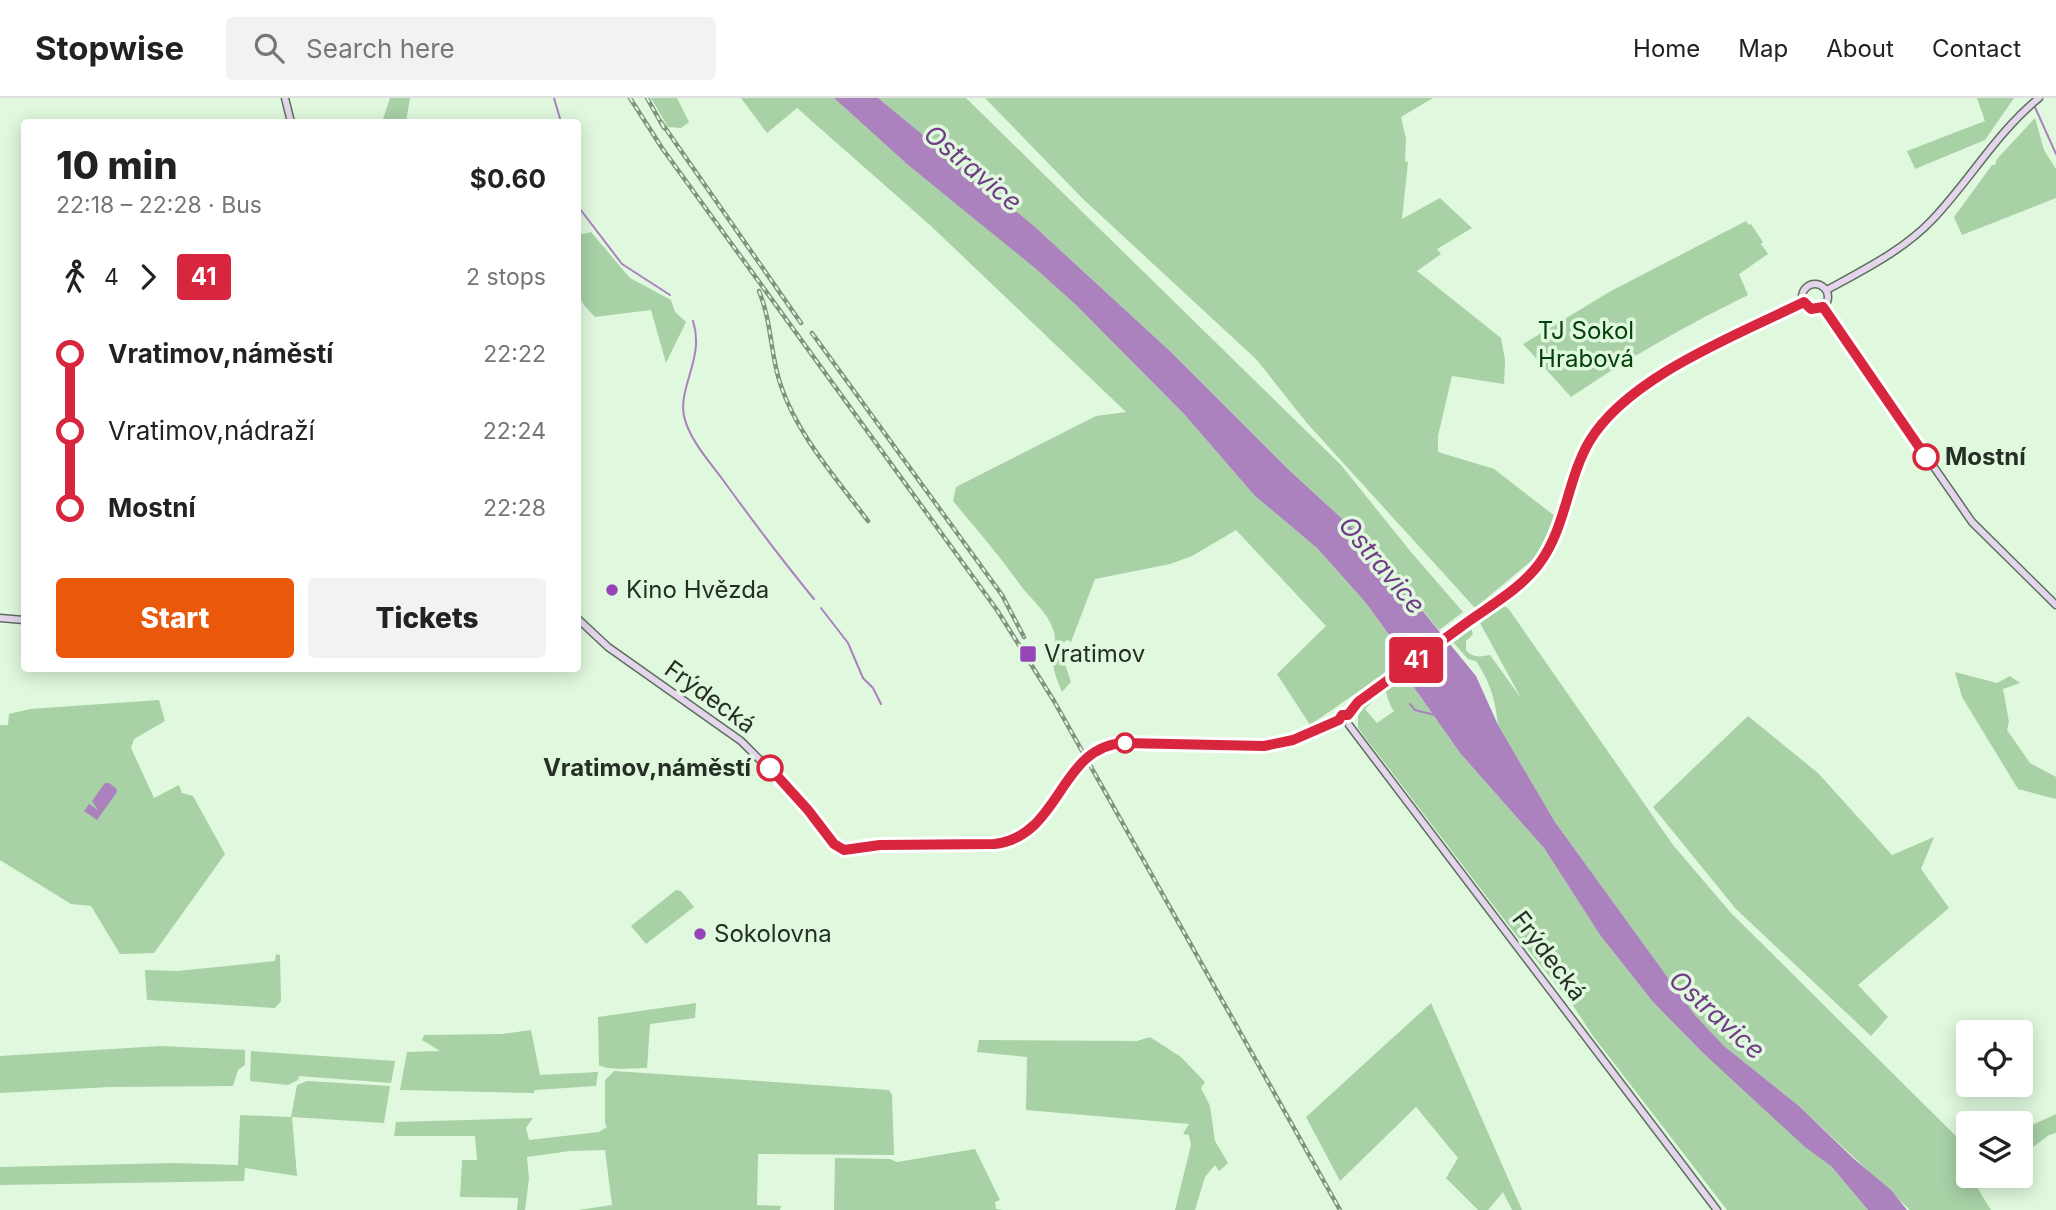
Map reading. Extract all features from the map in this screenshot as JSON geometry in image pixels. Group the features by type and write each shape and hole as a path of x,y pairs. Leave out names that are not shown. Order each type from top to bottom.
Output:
{"main road":[{"path":"285,98 290,119"},
{"path":"1826,290 1885,257 1918,234 1943,209 1991,147 2038,99"},
{"path":"1818,284 1826,290 1828,300 1823,307 1811,309 1804,302 1803,293 1810,286 1818,284"},
{"path":"1348,715 1358,702 1512,590 1538,565 1556,536 1588,443 1634,391 1679,364 1804,302"},
{"path":"1823,307 1972,522 2056,605"},
{"path":"0,618 21,621"},
{"name":"Frýdecká","path":"581,622 608,647 741,741 792,792 838,848 844,850 880,845 1006,842 1032,829 1045,815 1080,763 1105,747 1124,743 1264,746 1293,740 1339,720"},
{"path":"1342,715 1348,715 1351,720 1349,725 1343,726 1339,720 1342,715"},
{"name":"Frýdecká","path":"1349,725 1717,1210"}],"green space":[{"path":"390,98 410,98 406,119 383,119"},
{"path":"651,98 677,98 689,122 681,128 668,127"},
{"path":"741,98 834,98 908,165 1036,268 1184,414 1255,496 1317,548 1366,603 1404,660 1310,725 1277,674 1326,626 1236,530 1192,556 1170,564 1095,579 1071,642 1068,640 1060,644 1071,682 1062,692 1053,665 1055,636 1050,623 953,501 956,487 1096,416 1126,412 931,226 797,108 767,133"},
{"path":"878,98 966,98 1341,465 1463,612 1439,630 1362,537 1289,470 1172,353 1034,226"},
{"path":"985,98 1433,98 1401,117 1406,139 1405,161 1408,162 1402,219 1440,198 1472,228 1437,249 1441,254 1417,271 1501,338 1505,360 1504,384 1452,376 1438,436 1438,452 1494,469 1556,517 1536,557 1475,608 1306,422 1257,360 1083,199"},
{"path":"1977,98 2014,98 1985,140 1915,169 1907,151 1985,121"},
{"path":"2035,118 2044,150 2056,169 2056,198 1962,235 1954,217 1992,165 1995,165 1997,159"},
{"name":"TJ Sokol Hrabová","path":"1746,221 1763,242 1761,244 1768,254 1739,274 1748,295 1658,343 1571,397 1523,344 1611,291"},
{"path":"591,232 630,278 671,300 675,312 686,322 666,363 651,310 595,317 583,304 581,234"},
{"path":"1501,605 1508,608 1673,845 1731,913 1956,1136 1956,1188 1978,1188 1991,1210 1910,1210 1799,1106 1724,1046 1695,1015 1555,822 1498,725 1492,692 1481,669 1476,661 1468,659 1451,640 1471,628 1473,634 1466,641 1466,650 1477,656 1490,655 1521,698 1480,623"},
{"path":"1955,672 1997,683 2010,676 2020,683 2003,689 2009,722 2007,730 2030,763 2056,777 2056,799 2018,789 1962,697"},
{"path":"1409,673 1413,686 1460,753 1544,848 1600,935 1653,1002 1701,1051 1831,1166 1868,1210 1727,1210 1358,728 1358,709 1368,698 1374,700 1365,709 1377,723 1394,711 1384,687"},
{"path":"159,700 165,721 134,739 131,748 154,798 179,785 182,793 193,796 225,854 154,953 120,954 91,906 71,904 0,860 0,725 8,725 9,714 30,709"},
{"path":"1748,716 1818,773 1892,855 1934,837 1921,869 1949,908 1858,985 1888,1017 1871,1036 1736,909 1653,807"},
{"path":"676,890 681,891 694,907 646,944 631,926"},
{"path":"276,954 280,955 281,1001 275,1008 147,1000 145,970 178,971 275,961"},
{"path":"696,1003 695,1018 650,1024 647,1068 615,1069 599,1065 598,1017"},
{"path":"1431,1003 1522,1210 1512,1210 1503,1192 1488,1210 1478,1210 1446,1178 1458,1158 1416,1107 1340,1181 1306,1117"},
{"path":"531,1030 540,1075 598,1072 596,1086 535,1090 534,1093 400,1090 407,1052 440,1051 422,1040 424,1035 502,1034"},
{"path":"1150,1037 1181,1057 1205,1082 1201,1088 1210,1106 1215,1141 1228,1163 1219,1171 1215,1165 1205,1177 1195,1210 1175,1210 1191,1145 1189,1135 1183,1134 1189,1124 1026,1110 1027,1057 977,1052 979,1040 1137,1041"},
{"path":"160,1046 245,1050 245,1065 238,1070 233,1086 109,1087 0,1093 0,1056"},
{"path":"251,1051 395,1061 391,1083 299,1076 298,1080 288,1085 250,1081"},
{"path":"614,1071 889,1090 892,1095 894,1155 758,1154 757,1205 781,1206 780,1210 578,1210 612,1205 605,1150 570,1151 527,1157 529,1179 525,1210 517,1210 518,1198 460,1197 462,1160 477,1160 475,1136 394,1136 396,1122 533,1118 526,1128 529,1140 599,1132 607,1127 605,1080"},
{"path":"307,1081 390,1086 384,1123 292,1117 297,1176 245,1168 244,1181 0,1185 0,1167 175,1163 238,1165 240,1115 291,1117 297,1085"},
{"path":"2056,1114 2056,1133 2033,1147 2033,1125"},
{"path":"975,1149 1000,1200 995,1202 996,1209 1004,1210 834,1210 835,1158 890,1159 897,1162"}],"water":[{"name":"Ostravice","path":"834,98 878,98 1034,226 1172,353 1289,470 1362,537 1476,676 1498,725 1555,822 1695,1015 1724,1046 1799,1106 1891,1190 1907,1210 1868,1210 1831,1166 1805,1147 1701,1051 1653,1002 1600,935 1544,848 1460,753 1413,686 1399,649 1366,603 1317,548 1255,496 1184,414 1076,305 1035,268 908,165"},
{"path":"105,783 116,788 117,792 97,820 84,811 89,804 98,810 92,801"}],"waterway":[{"path":"554,98 560,119"},
{"path":"2034,105 2056,154"},
{"path":"581,210 622,264 670,295"},
{"path":"693,321 696,347 683,405 687,425 706,457 814,599"},
{"path":"821,608 848,643 863,678 873,688 881,704"},
{"path":"1410,704 1415,710 1435,715"}],"railway":[{"path":"630,98 662,148 997,610 1054,701 1340,1210"},
{"path":"647,98 664,128"},
{"path":"661,122 801,323"},
{"path":"759,291 777,374 788,404 808,440 868,521"},
{"path":"812,333 1002,595 1024,637"}],"bus line":[{"name":"41","path":"770,768 838,848 853,850 880,845 994,844 1012,840 1032,829 1080,763 1105,747 1124,743 1264,746 1293,740 1339,720 1342,715 1348,715 1358,702 1521,583 1538,565 1556,536 1588,443 1612,412 1634,391 1679,364 1804,302 1811,309 1823,307 1926,457"}],"place":[{"name":"Mostní","path":"1926,457"},
{"name":"Kino Hvězda","path":"612,590"},
{"name":"Vratimov","path":"1028,654"},
{"name":"Vratimov,náměstí","path":"770,768"},
{"name":"Sokolovna","path":"700,934"}]}
